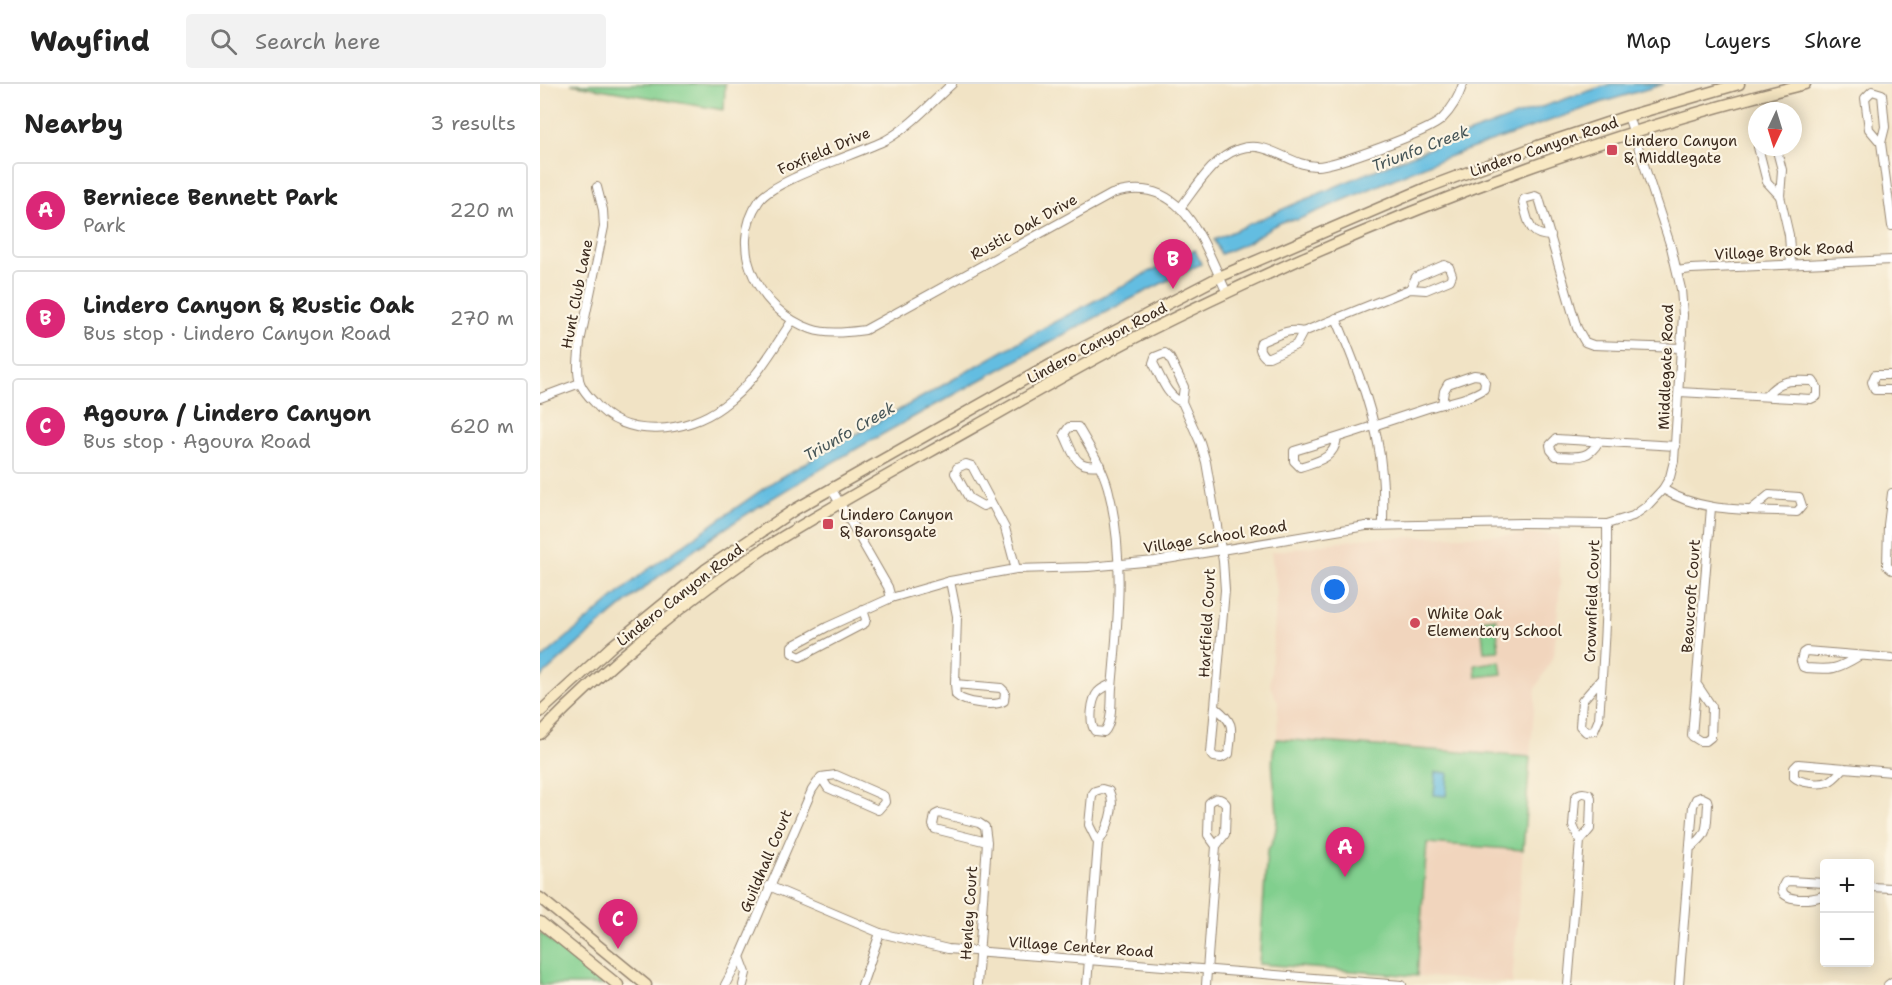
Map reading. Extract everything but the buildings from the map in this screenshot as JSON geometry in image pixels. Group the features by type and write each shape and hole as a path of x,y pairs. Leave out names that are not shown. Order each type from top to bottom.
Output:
{"street":[{"name":"Foxfield Drive","path":"792,321 770,301 751,272 745,251 746,224 760,199 780,185 888,138 952,84"},
{"path":"1181,207 1212,167 1233,151 1251,146 1264,147 1297,163 1318,166 1342,161 1441,120 1461,91 1463,84"},
{"name":"Lindero Canyon Road","path":"540,712 612,645 705,570 831,488 1052,364 1219,277 1426,188 1538,146 1628,116 1739,84"},
{"name":"Lindero Canyon Road","path":"540,734 623,657 747,561 840,502 1134,338 1227,292 1375,226 1457,193 1634,132 1805,84"},
{"path":"1881,142 1869,129 1865,98 1872,91 1882,94 1885,127 1881,142 1892,226"},
{"name":"Middlegate Road","path":"1576,523 1607,524 1633,516 1647,506 1663,489 1670,477 1676,446 1683,315 1677,271 1628,116"},
{"path":"1760,156 1767,182 1780,196"},
{"path":"1778,156 1782,170 1780,196 1787,219 1791,264"},
{"name":"Hunt Club Lane","path":"580,382 578,361 580,342 604,227 603,210 597,187"},
{"name":"Rustic Oak Drive","path":"792,321 813,330 842,333 865,330 1112,194 1125,190 1153,192 1181,207 1196,227 1227,292"},
{"path":"1551,236 1538,235 1533,232 1523,203 1524,199 1535,196 1539,198 1551,236 1577,328 1585,342 1593,345 1681,348"},
{"name":"Village Brook Road","path":"1677,271 1892,260"},
{"path":"1303,332 1288,331 1261,342 1260,352 1265,357 1269,357 1296,345 1303,332 1410,289 1426,290 1450,280 1452,275 1449,267 1444,266 1416,277 1410,289"},
{"path":"1336,318 1358,371 1374,426 1382,473 1383,525"},
{"path":"540,398 580,382 600,410 619,422 642,429 668,429 695,421 721,408 740,393 757,375 792,321"},
{"name":"Hartfield Court","path":"1182,402 1169,393 1153,363 1159,354 1165,353 1170,358 1184,387 1182,402 1200,442 1206,462 1221,550 1225,590 1211,753 1214,757 1221,758 1229,754 1231,724 1228,718 1216,708"},
{"path":"1336,438 1332,452 1327,458 1300,467 1294,461 1294,451 1478,393 1484,389 1485,382 1482,376 1474,375 1448,384 1442,404"},
{"path":"1892,375 1875,375 1872,382 1875,390 1892,390"},
{"path":"1679,392 1812,399 1817,396 1818,391 1813,381 1790,380 1771,389 1766,396"},
{"path":"1100,465 1087,467 1078,462 1064,434 1069,427 1078,427 1100,465 1108,487 1113,509 1118,565 1118,613 1112,684 1108,725 1104,732 1095,731 1091,725 1094,699 1103,688 1112,684"},
{"path":"1599,441 1594,450 1584,456 1556,456 1550,445 1556,439 1599,441 1676,446"},
{"path":"991,503 983,506 969,498 956,473 957,468 966,464 972,466 1005,528 1016,569"},
{"path":"831,488 888,587 891,598"},
{"path":"1663,489 1681,500 1711,508 1797,512 1802,506 1798,497 1769,495 1752,509"},
{"path":"1892,493 1888,525 1887,566 1892,570"},
{"name":"Beaucroft Court","path":"1698,686 1713,711 1711,737 1706,741 1700,741 1692,736 1698,686 1711,508"},
{"name":"Village School Road","path":"863,610 865,623 800,657 792,653 792,646 827,627 863,610 891,598 950,581 1016,569 1118,565 1155,561 1346,529 1383,525 1576,523"},
{"name":"Crownfield Court","path":"1602,678 1582,701 1580,726 1586,732 1594,731 1597,727 1602,678 1608,573 1607,524"},
{"path":"950,581 957,616 955,684 956,695 965,701 999,704 1004,701 1005,692 1001,688 955,684"},
{"path":"612,645 623,657"},
{"path":"1859,656 1840,668 1830,670 1806,668 1803,667 1802,661 1803,653 1806,651 1892,658"},
{"path":"1844,768 1835,778 1826,783 1799,781 1794,777 1794,768 1798,764 1892,772"},
{"path":"836,775 884,796 885,802 879,810 828,788 821,777 836,775"},
{"name":"Guildhall Court","path":"725,985 740,957 812,790 821,777"},
{"path":"1087,985 1098,843 1108,826 1112,796 1102,789 1095,791 1092,795 1090,815 1090,829 1098,843"},
{"path":"1568,985 1580,841 1573,826 1575,798 1578,794 1585,793 1592,799 1590,829 1580,841"},
{"path":"1679,985 1693,806 1696,799 1701,797 1707,800 1708,804 1706,831 1702,838 1690,848"},
{"path":"1206,985 1216,846 1225,834 1227,804 1217,798 1209,803 1208,835 1216,846"},
{"path":"939,813 983,825 987,842 935,829 933,825 935,815 939,813"},
{"name":"Henley Court","path":"977,985 987,842"},
{"path":"1820,883 1790,881 1785,882 1782,888 1789,898 1820,898"},
{"name":"Village Center Road","path":"770,886 880,933 948,949 1207,970 1316,982 1402,985"},
{"path":"1874,887 1892,888"},
{"path":"540,898 646,985"},
{"path":"540,922 618,985"},
{"path":"862,985 880,933"},
{"name":"Guildhall Court","path":"740,957 746,973 743,985"},
{"path":"1888,985 1892,982"}],"shaded area":[{"name":"White Oak Elementary School","path":"1558,534 1560,585 1554,655 1536,688 1530,757 1277,739 1278,702 1270,686 1277,592 1271,552 1366,538"},
{"path":"1427,843 1523,850 1512,983 1417,976"}],"green space":[{"path":"571,84 725,84 724,110"},
{"path":"1496,618 1499,651 1484,652 1481,620"},
{"path":"1500,661 1502,674 1476,677 1475,665"},
{"path":"1277,739 1530,757 1523,850 1427,843 1417,976 1259,964 1267,851 1274,839 1277,825 1272,765"},
{"path":"540,932 603,985 540,985"}],"water":[{"path":"1611,84 1664,84 1603,102 1431,163 1297,220 1283,221 1248,242 1221,254 1214,240 1410,156 1510,118"},
{"path":"1195,250 1201,264 1093,318 888,431 789,488 724,529 629,600 540,678 540,660 643,573 776,480 1049,325"},
{"path":"1436,772 1448,773 1446,796 1434,795"}],"place":[{"name":"Lindero Canyon & Middlegate","path":"1612,150"},
{"name":"Lindero Canyon & Rustic Oak","path":"1173,289"},
{"name":"Lindero Canyon & Baronsgate","path":"828,524"},
{"name":"White Oak Elementary School","path":"1415,623"},
{"name":"Berniece Bennett Park","path":"1345,877"},
{"name":"Agoura / Lindero Canyon","path":"618,949"}],"water label":[{"name":"Triunfo Creek","path":"1420,148"},
{"name":"Triunfo Creek","path":"849,431"}]}
